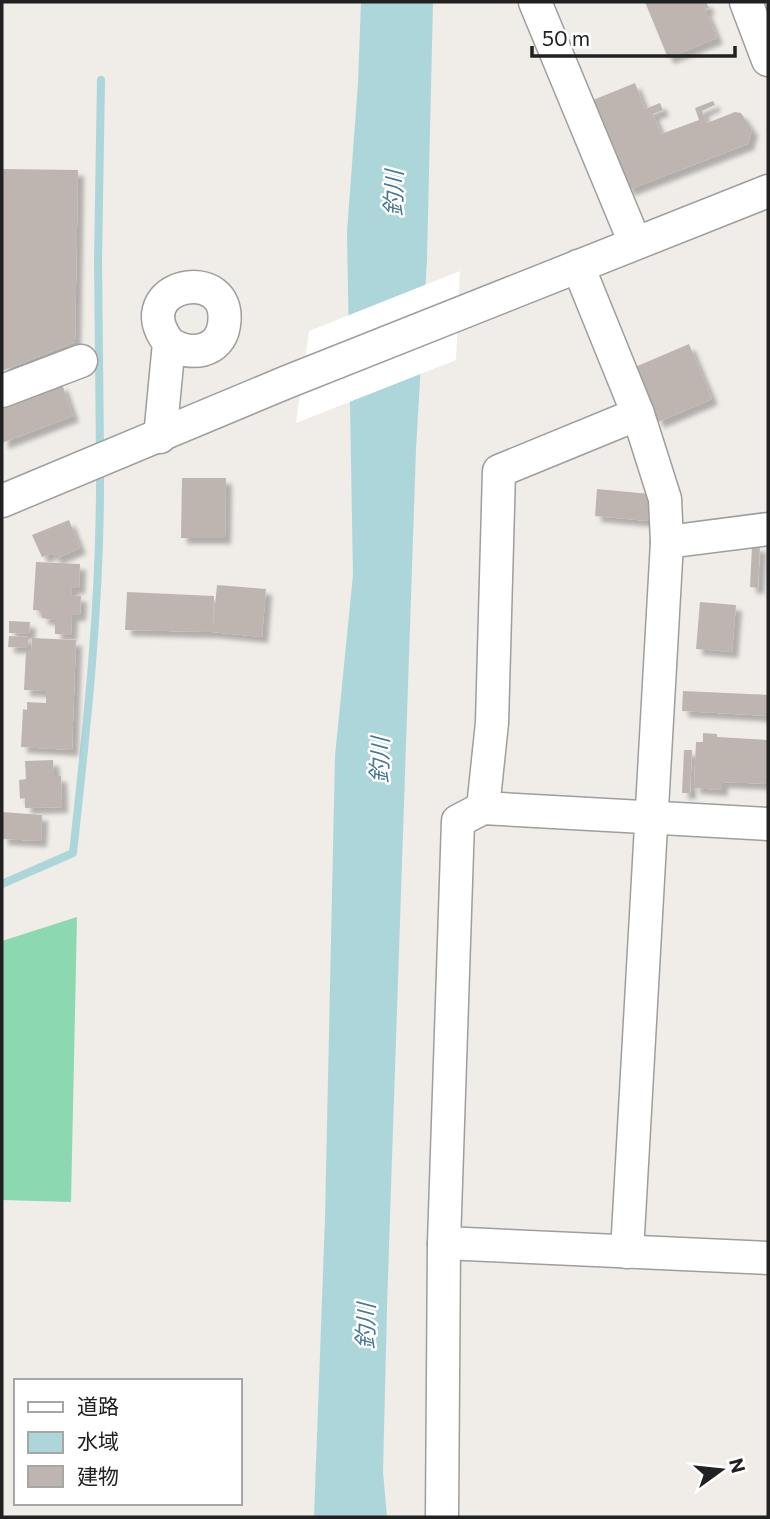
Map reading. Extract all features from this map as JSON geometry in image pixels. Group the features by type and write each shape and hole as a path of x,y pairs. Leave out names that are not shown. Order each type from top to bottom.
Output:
{"street":[{"path":"535,2 635,243"},
{"path":"746,2 768,60"},
{"path":"2,501 305,375 768,191"},
{"path":"578,266 638,414 665,499 667,542 627,1252"},
{"path":"160,437 169,344"},
{"path":"2,391 80,361"},
{"path":"482,808 492,723 499,471 638,414"},
{"path":"667,542 768,529"},
{"path":"442,1517 444,1243 458,821 482,808 768,824"},
{"path":"444,1243 768,1258"}],"green space":[{"path":"77,917 71,1202 2,1200 2,941"}],"water":[{"name":"釣川","path":"361,2 433,2 427,259 416,449 387,1306 383,1472 387,1517 314,1517 325,1218 335,756 353,575 347,232"}],"pier":[{"path":"460,271 456,360 296,423 309,331"}],"building":[{"path":"645,2 706,2 709,8 705,9 717,38 668,58"},
{"path":"635,83 645,109 660,103 663,110 653,114 661,134 699,120 695,108 713,101 715,105 702,111 707,123 735,112 741,113 752,130 748,144 628,190 593,100"},
{"path":"2,169 78,170 75,342 2,371"},
{"path":"689,344 712,399 658,422 635,367"},
{"path":"62,384 73,416 2,443 2,407"},
{"path":"182,478 226,478 225,538 181,538"},
{"path":"597,489 650,494 648,521 595,516"},
{"path":"69,520 80,548 55,559 53,553 42,557 32,535"},
{"path":"752,546 760,546 758,588 750,587"},
{"path":"36,562 80,564 79,588 72,588 71,595 81,596 80,615 72,615 71,635 55,634 55,620 42,618 42,611 33,610"},
{"path":"217,585 266,589 262,637 212,632 125,630 127,592 214,596 213,626"},
{"path":"700,602 736,605 732,652 696,649"},
{"path":"9,621 30,622 29,634 9,633"},
{"path":"9,636 28,637 28,648 8,647"},
{"path":"32,638 76,640 72,750 21,747 23,709 27,710 27,702 46,703 46,691 24,690 26,652 31,652"},
{"path":"683,691 768,695 768,716 682,711"},
{"path":"703,733 717,734 717,737 768,740 768,784 722,782 722,790 694,788 696,742 703,742"},
{"path":"684,750 692,750 690,793 682,793"},
{"path":"53,760 54,776 61,776 62,807 25,808 25,798 20,799 19,780 26,779 25,761"},
{"path":"2,812 42,815 41,841 2,839"}],"waterway":[{"path":"100,453 98,260 101,80"},
{"path":"2,884 73,853 96,614 100,469"}]}
